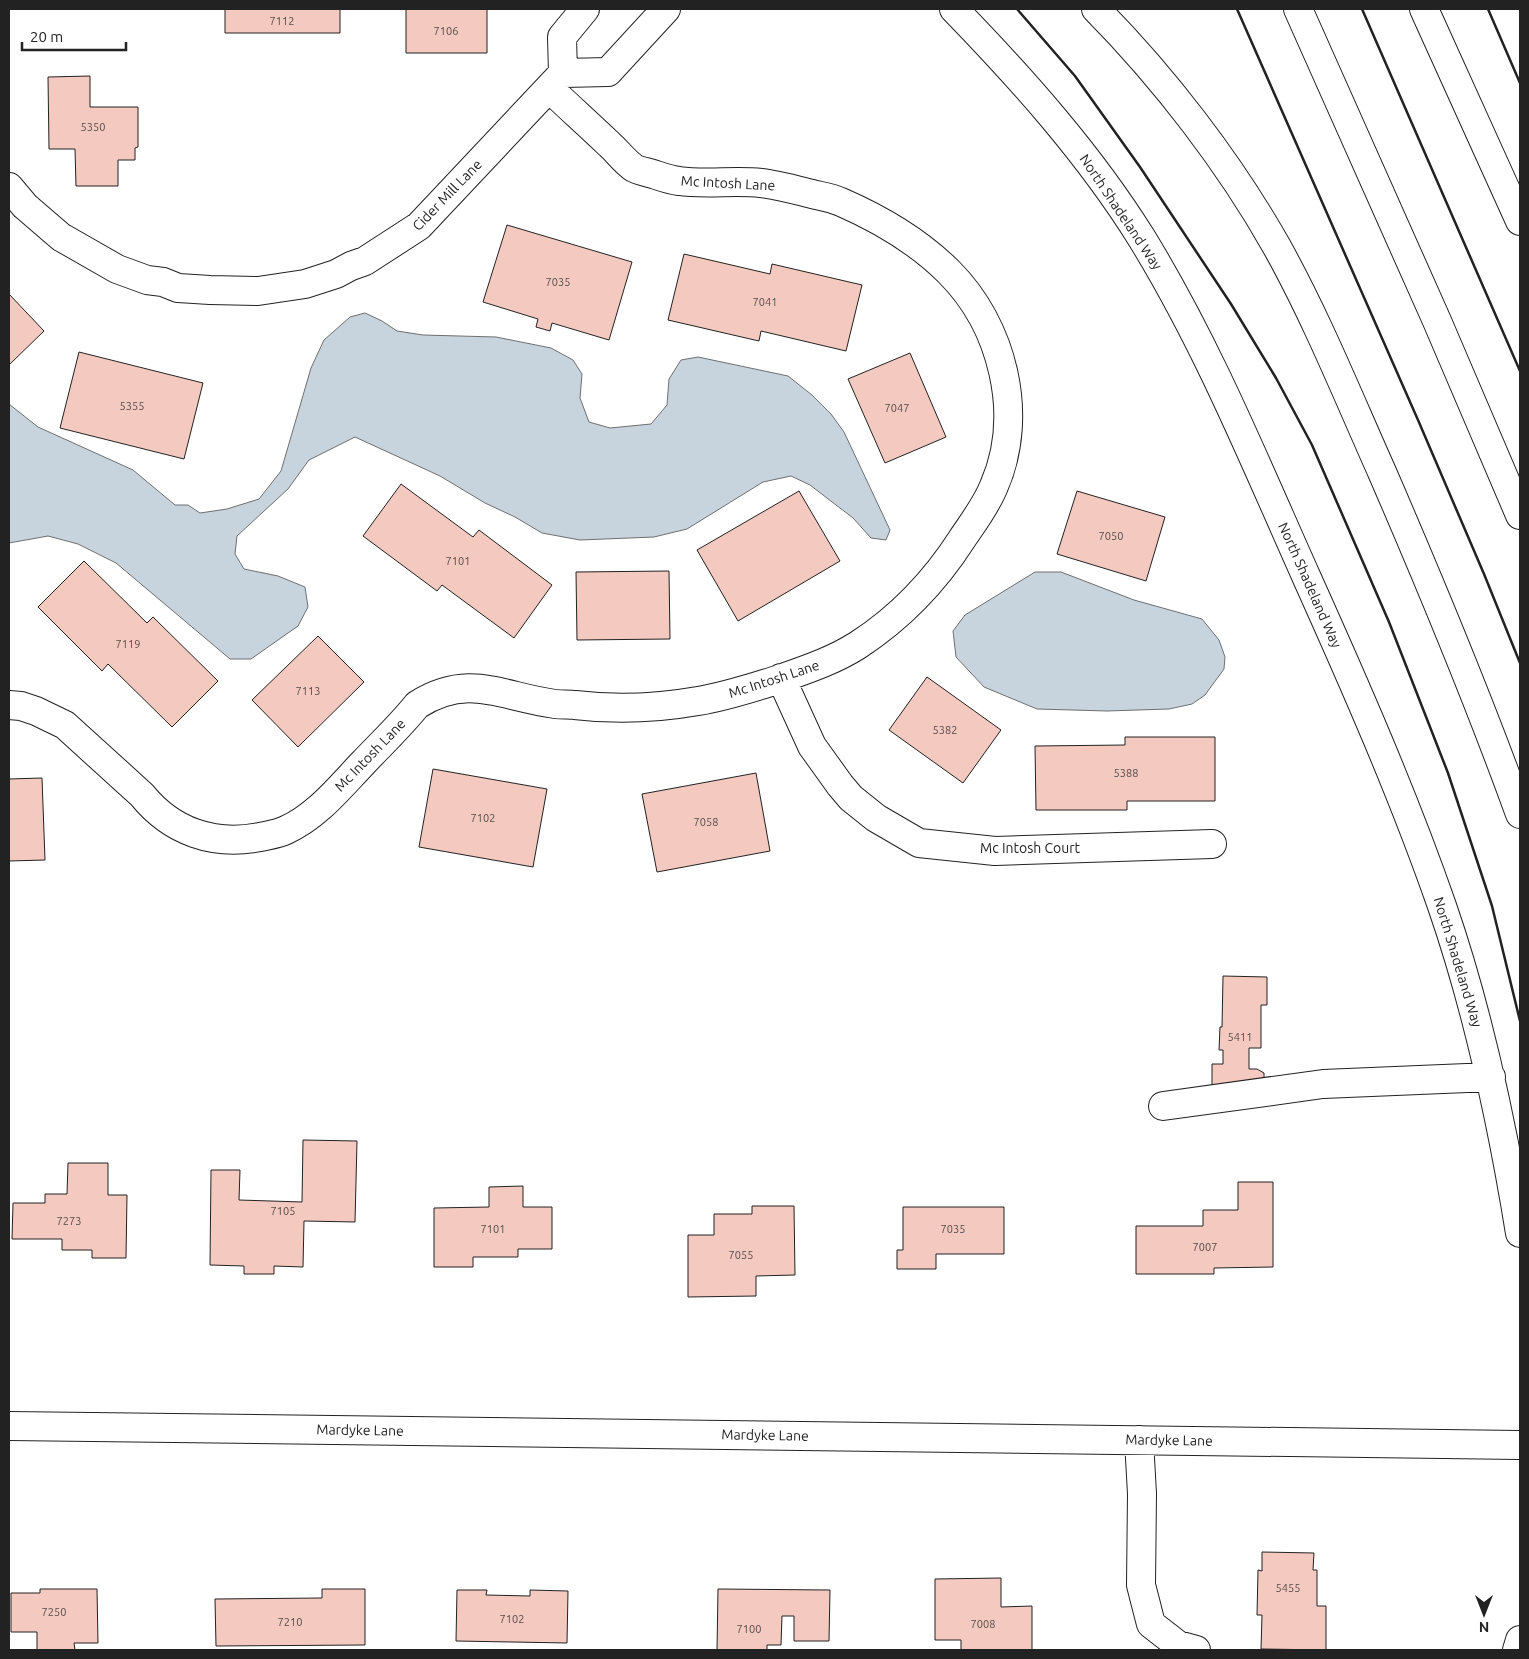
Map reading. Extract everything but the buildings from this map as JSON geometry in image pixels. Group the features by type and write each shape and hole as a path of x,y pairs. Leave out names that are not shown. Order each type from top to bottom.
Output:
{"main road":[{"path":"585,9 562,37 556,81 608,72 666,9"},
{"name":"North Shadeland Way","path":"954,9 1039,102 1117,202 1161,270 1213,369 1355,685 1396,782 1445,915 1474,1009 1491,1077 1510,1169 1520,1233"},
{"path":"1096,9 1153,72 1215,150 1249,199 1315,320 1419,557 1485,717 1520,814"},
{"path":"1298,9 1437,321 1520,515"},
{"path":"1424,9 1520,221"},
{"name":"Cider Mill Lane","path":"9,187 25,206 61,237 117,269 147,280 163,282 178,288 210,290 258,291 305,284 336,274 365,261 419,226 556,81"},
{"name":"Mc Intosh Lane","path":"9,705 21,706 36,711 65,724 142,795 153,808 179,826 208,837 240,840 270,835 286,830 300,822 324,802 417,705 432,695 458,688 485,688 557,704 638,708 654,705 670,706 703,700 750,688 812,668 857,646 904,610 922,592 944,566 981,513 995,485 1007,435 1006,387 994,340 988,324 971,298 950,273 913,241 885,223 840,202 793,188 761,183 681,182 635,168 556,81"},
{"name":"Mc Intosh Court","path":"781,678 812,746 840,785 851,798 876,818 919,842 995,850 1212,844"},
{"path":"1163,1106 1323,1084 1491,1077"},
{"name":"Mardyke Lane","path":"9,1426 1520,1445"},
{"path":"1139,1440 1142,1494 1141,1585 1151,1624 1178,1645 1196,1650"},
{"path":"1517,1650 1520,1640"}],"shaded area":[{"path":"365,313 397,331 423,335 496,337 551,348 573,360 582,374 580,398 589,422 610,428 651,424 667,405 669,379 681,360 698,357 788,376 812,395 831,414 844,432 890,530 886,540 871,538 853,518 810,485 791,476 763,482 687,529 654,537 580,540 542,533 515,517 485,503 440,476 355,437 309,460 288,489 237,536 235,554 244,569 278,576 305,587 308,607 298,626 251,659 230,659 116,563 78,544 48,536 9,543 9,404 38,427 133,470 175,505 188,505 200,513 227,509 259,499 281,471 311,368 324,340 350,317"},
{"path":"1035,572 1061,572 1134,600 1202,619 1219,640 1225,657 1224,669 1205,695 1192,704 1169,709 1107,711 1037,709 984,687 956,657 953,631 965,615"}],"wall":[{"path":"1017,9 1075,76 1140,167 1231,304 1276,378 1312,445 1389,622 1448,773 1492,906 1520,1021"},
{"path":"1237,9 1418,420 1520,663"},
{"path":"1362,9 1520,371"},
{"path":"1488,9 1520,83"}]}
